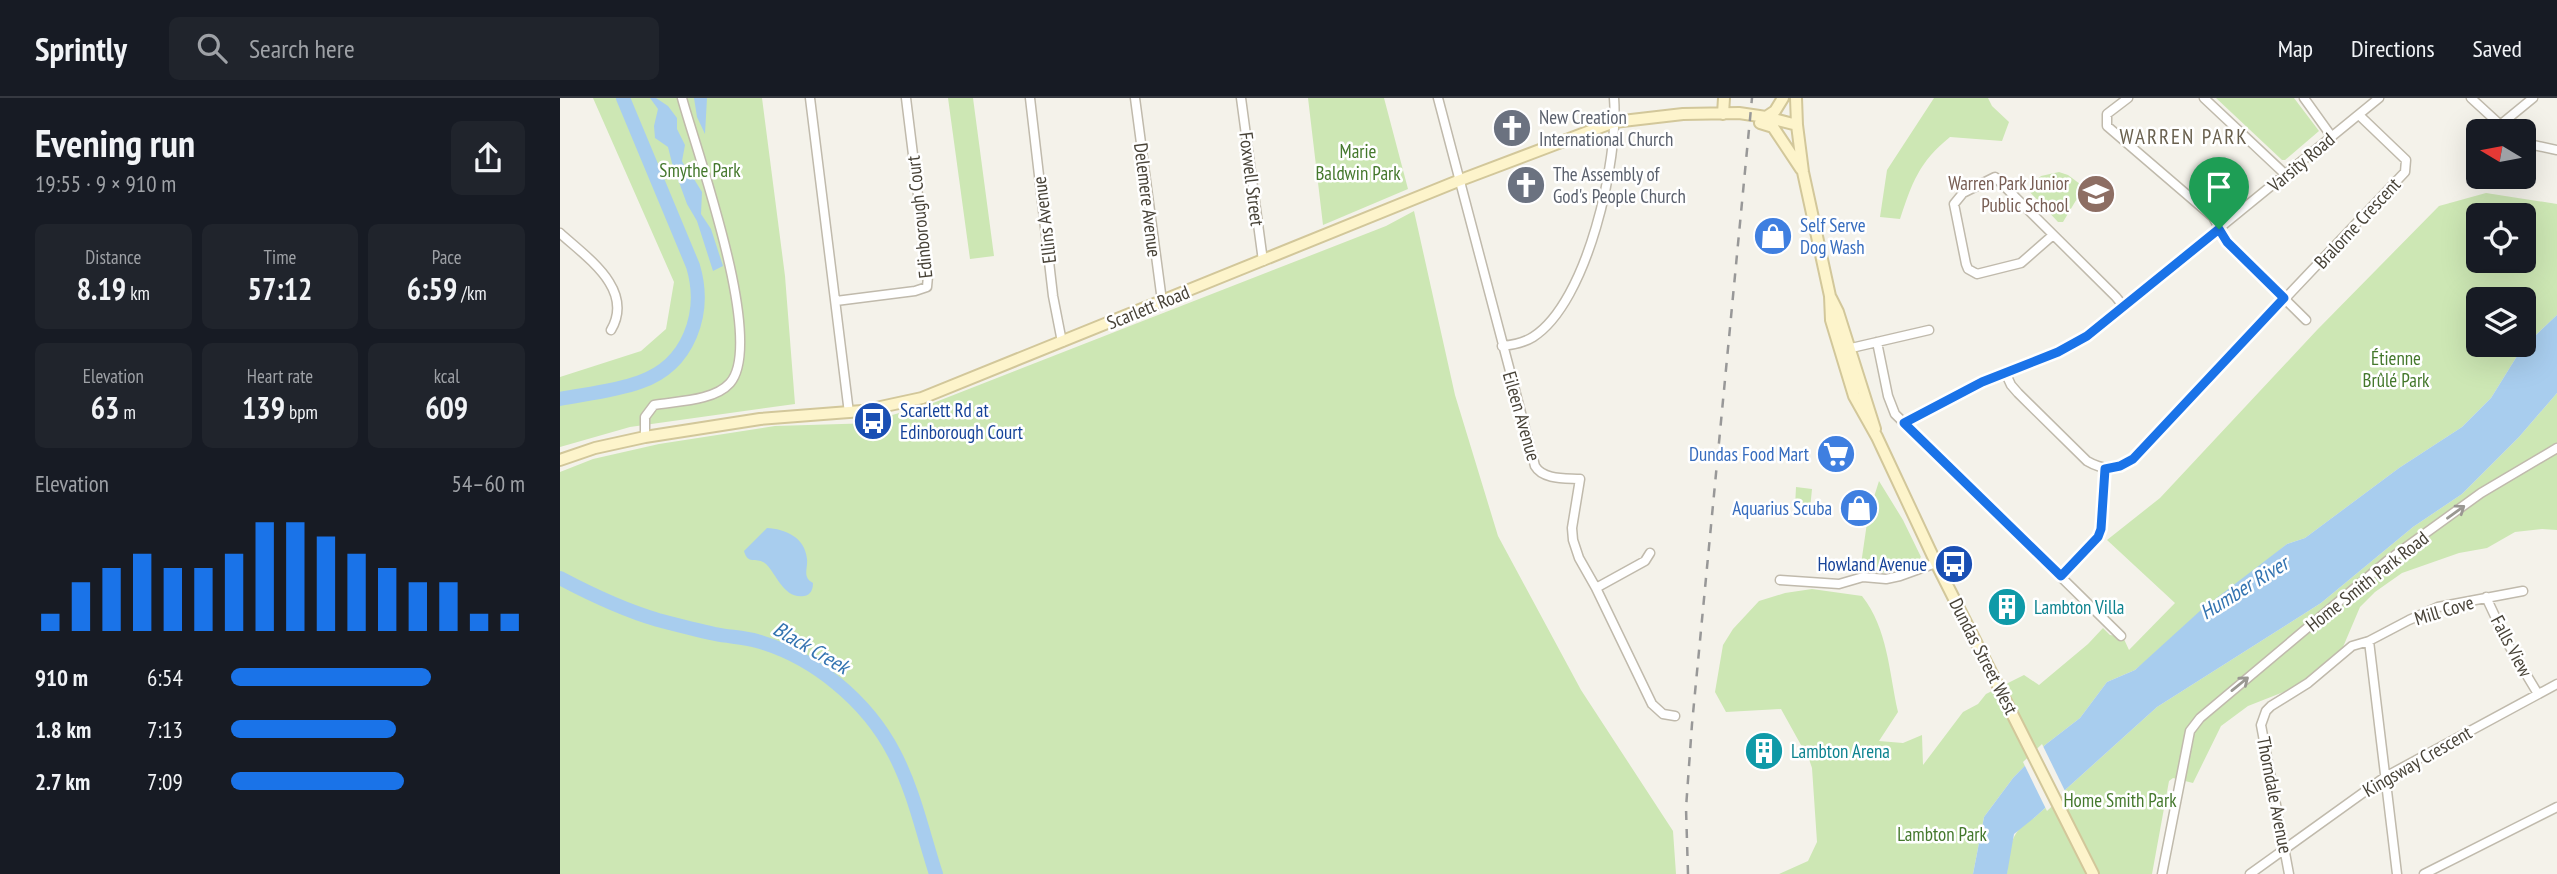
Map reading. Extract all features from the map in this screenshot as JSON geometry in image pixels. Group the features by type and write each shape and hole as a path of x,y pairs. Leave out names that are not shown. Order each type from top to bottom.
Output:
{"main road":[{"path":"1724,98 1724,114"},
{"path":"1766,117 1775,111 1783,98"},
{"name":"Dundas Street West","path":"1796,98 1803,172 1830,296 1838,312 1844,350 1871,413 1877,437 1936,563 2093,874"},
{"name":"Scarlett Road","path":"560,460 595,448 645,437 760,419 884,408 922,398 1458,181 1614,122 1683,114 1724,114 1766,117 1797,125"},
{"name":"Scarlett Road","path":"1724,114 1738,120 1765,123 1773,127 1803,172"}],"street":[{"path":"645,437 645,417 654,405 711,395 723,389 733,380 739,357 740,337 730,260 682,98"},
{"path":"810,98 849,412"},
{"name":"Edinborough Court","path":"836,301 915,291 927,287 928,276 906,98"},
{"name":"Ellins Avenue","path":"1030,98 1053,296 1062,342"},
{"name":"Delemere Avenue","path":"1135,98 1162,301"},
{"name":"Foxwell Street","path":"1241,98 1263,261"},
{"name":"Eileen Avenue","path":"1438,98 1502,346 1538,472 1580,480 1572,528 1579,558 1652,704 1663,714 1675,716"},
{"path":"1502,346 1532,337 1559,311 1571,289 1590,244 1603,202 1614,122 1614,98"},
{"path":"2128,98 2107,114 2107,126 2213,217 2227,242 2306,320"},
{"path":"2204,98 2286,175"},
{"path":"2304,98 2332,137"},
{"name":"Varsity Road","path":"1904,423 1982,382 2058,352 2087,336 2379,98"},
{"path":"2471,98 2494,119"},
{"path":"2513,119 2533,98"},
{"name":"Bralorne Crescent","path":"2284,298 2407,167 2406,160 2359,115"},
{"path":"2536,146 2557,150"},
{"path":"2053,235 2021,263 1977,274 1968,269 1966,264 1954,204 1962,193 1995,177 2053,235 2124,306"},
{"path":"560,233 597,266 609,281 616,305 616,322 611,330"},
{"path":"2005,373 2018,393 2078,453 2092,464 2105,469 2120,466 2133,459 2284,298"},
{"path":"1844,350 1929,330"},
{"path":"1877,342 1892,408 1904,423 2121,636"},
{"name":"Home Smith Park Road","path":"2162,874 2190,730 2212,707 2387,561 2481,493 2557,449"},
{"path":"2061,576 2098,537 2101,529 2105,469"},
{"path":"1596,588 1646,561 1650,553"},
{"path":"1780,580 1839,584 1863,577 1886,579 1936,563"},
{"name":"Mill Cove","path":"2263,716 2271,706 2308,683 2348,648 2448,604 2523,591"},
{"name":"Falls View","path":"2486,597 2508,644 2538,694"},
{"path":"2369,641 2397,874"},
{"name":"Kingsway Crescent","path":"2250,874 2385,777 2557,684"},
{"name":"Thorndale Avenue","path":"2263,716 2261,725 2289,874"},
{"path":"2424,874 2557,807"}],"green space":[{"name":"Smythe Park","path":"593,98 762,98 785,276 795,404 630,427 560,447 560,377 641,351 666,329 674,282"},
{"path":"948,98 973,98 994,256 970,259"},
{"name":"Marie Baldwin Park","path":"1308,98 1384,98 1408,189 1323,225"},
{"path":"1934,98 1988,98 1992,106 2009,122 2002,141 1950,137 1924,164 1900,219 1880,217 1887,170"},
{"path":"2216,98 2294,98 2319,131 2282,160"},
{"path":"2059,172 2084,187 2063,222 2058,222 2027,189 2041,176"},
{"path":"2486,193 2557,204 2557,315 2536,335 2536,287 2466,287 2466,357 2516,357 2491,398 2462,427 2399,468 2305,538 2287,544 2135,670 2107,682 2080,718 2045,745 2013,778 1984,817 1973,874 1779,874 1808,861 1817,842 1812,768 1806,750 1781,709 1726,712 1715,692 1723,645 1733,629 1759,601 1812,589 1862,596 1871,609 1882,637 1898,712 1879,741 1903,743 1922,735 1923,765 1963,712 1978,704 1986,694 2024,675 2039,685 2103,628 2110,635 2123,637 2129,650 2175,603 2107,540 2160,498 2317,330 2439,206"},
{"path":"1414,211 1455,395 1498,536 1581,690 1673,831 1676,874 560,874 560,472 593,459 659,444 775,426 875,423 885,417 928,405 1386,226"},
{"name":"Home Smith Park","path":"2557,393 2557,530 2515,532 2487,548 2459,553 2402,573 2375,592 2360,607 2343,647 2318,670 2296,687 2248,706 2221,726 2193,783 2173,778 2169,781 2152,874 2007,874 2010,848 2020,828 2157,707 2321,603 2413,527 2462,494 2519,437"},
{"path":"1879,481 1903,520 1921,557 1901,570 1860,571 1868,516"},
{"path":"1796,487 1812,489 1810,509 1795,507"}],"water":[{"path":"650,98 656,98 668,106 677,118 677,129 685,145 682,161 702,192 701,214 711,229 723,266 713,271 668,147 655,138 654,126 658,109"},
{"path":"694,98 707,98 705,134 697,117"},
{"name":"Humber River","path":"2557,315 2557,393 2519,437 2462,494 2413,527 2321,603 2157,707 2014,834 2007,874 1973,874 1984,817 2013,778 2045,745 2080,718 2107,682 2135,670 2201,610 2287,544 2305,538 2399,468 2462,427 2491,398 2516,357 2536,357 2536,335"},
{"path":"767,528 787,532 802,545 807,559 807,575 813,583 808,594 791,594 766,564 750,560 746,556 744,551"}],"pier":[{"path":"2042,744 2066,793 2047,811 2023,762"}],"waterway":[{"name":"Black Creek","path":"560,399 621,388 657,374 682,350 695,319 698,302 693,266 623,98"},
{"name":"Black Creek","path":"560,578 608,602 645,616 778,648 799,658 837,684 869,716 894,753 913,797 936,874"}],"railway":[{"path":"1688,874 1686,808 1692,724 1752,98"}],"place":[{"name":"New Creation International Church","path":"1512,128"},
{"name":"The Assembly of God's People Church","path":"1526,185"},
{"name":"Warren Park Junior Public School","path":"2096,194"},
{"name":"Self Serve Dog Wash","path":"1773,236"},
{"name":"Scarlett Rd at Edinborough Court","path":"873,421"},
{"name":"Dundas Food Mart","path":"1836,454"},
{"name":"Aquarius Scuba","path":"1859,508"},
{"name":"Howland Avenue","path":"1954,564"},
{"name":"Lambton Villa","path":"2007,607"},
{"name":"Lambton Arena","path":"1764,751"}],"district":[{"name":"WARREN PARK","path":"2184,137"}],"route":[{"path":"2219,229 2227,242 2284,298 2133,459 2123,465 2105,469 2101,529 2098,537 2061,576 1904,423 1982,382 2058,352 2087,336 2219,229"}],"park label":[{"name":"Étienne Brûlé Park","path":"2396,369"},
{"name":"Lambton Park","path":"1942,834"}]}
